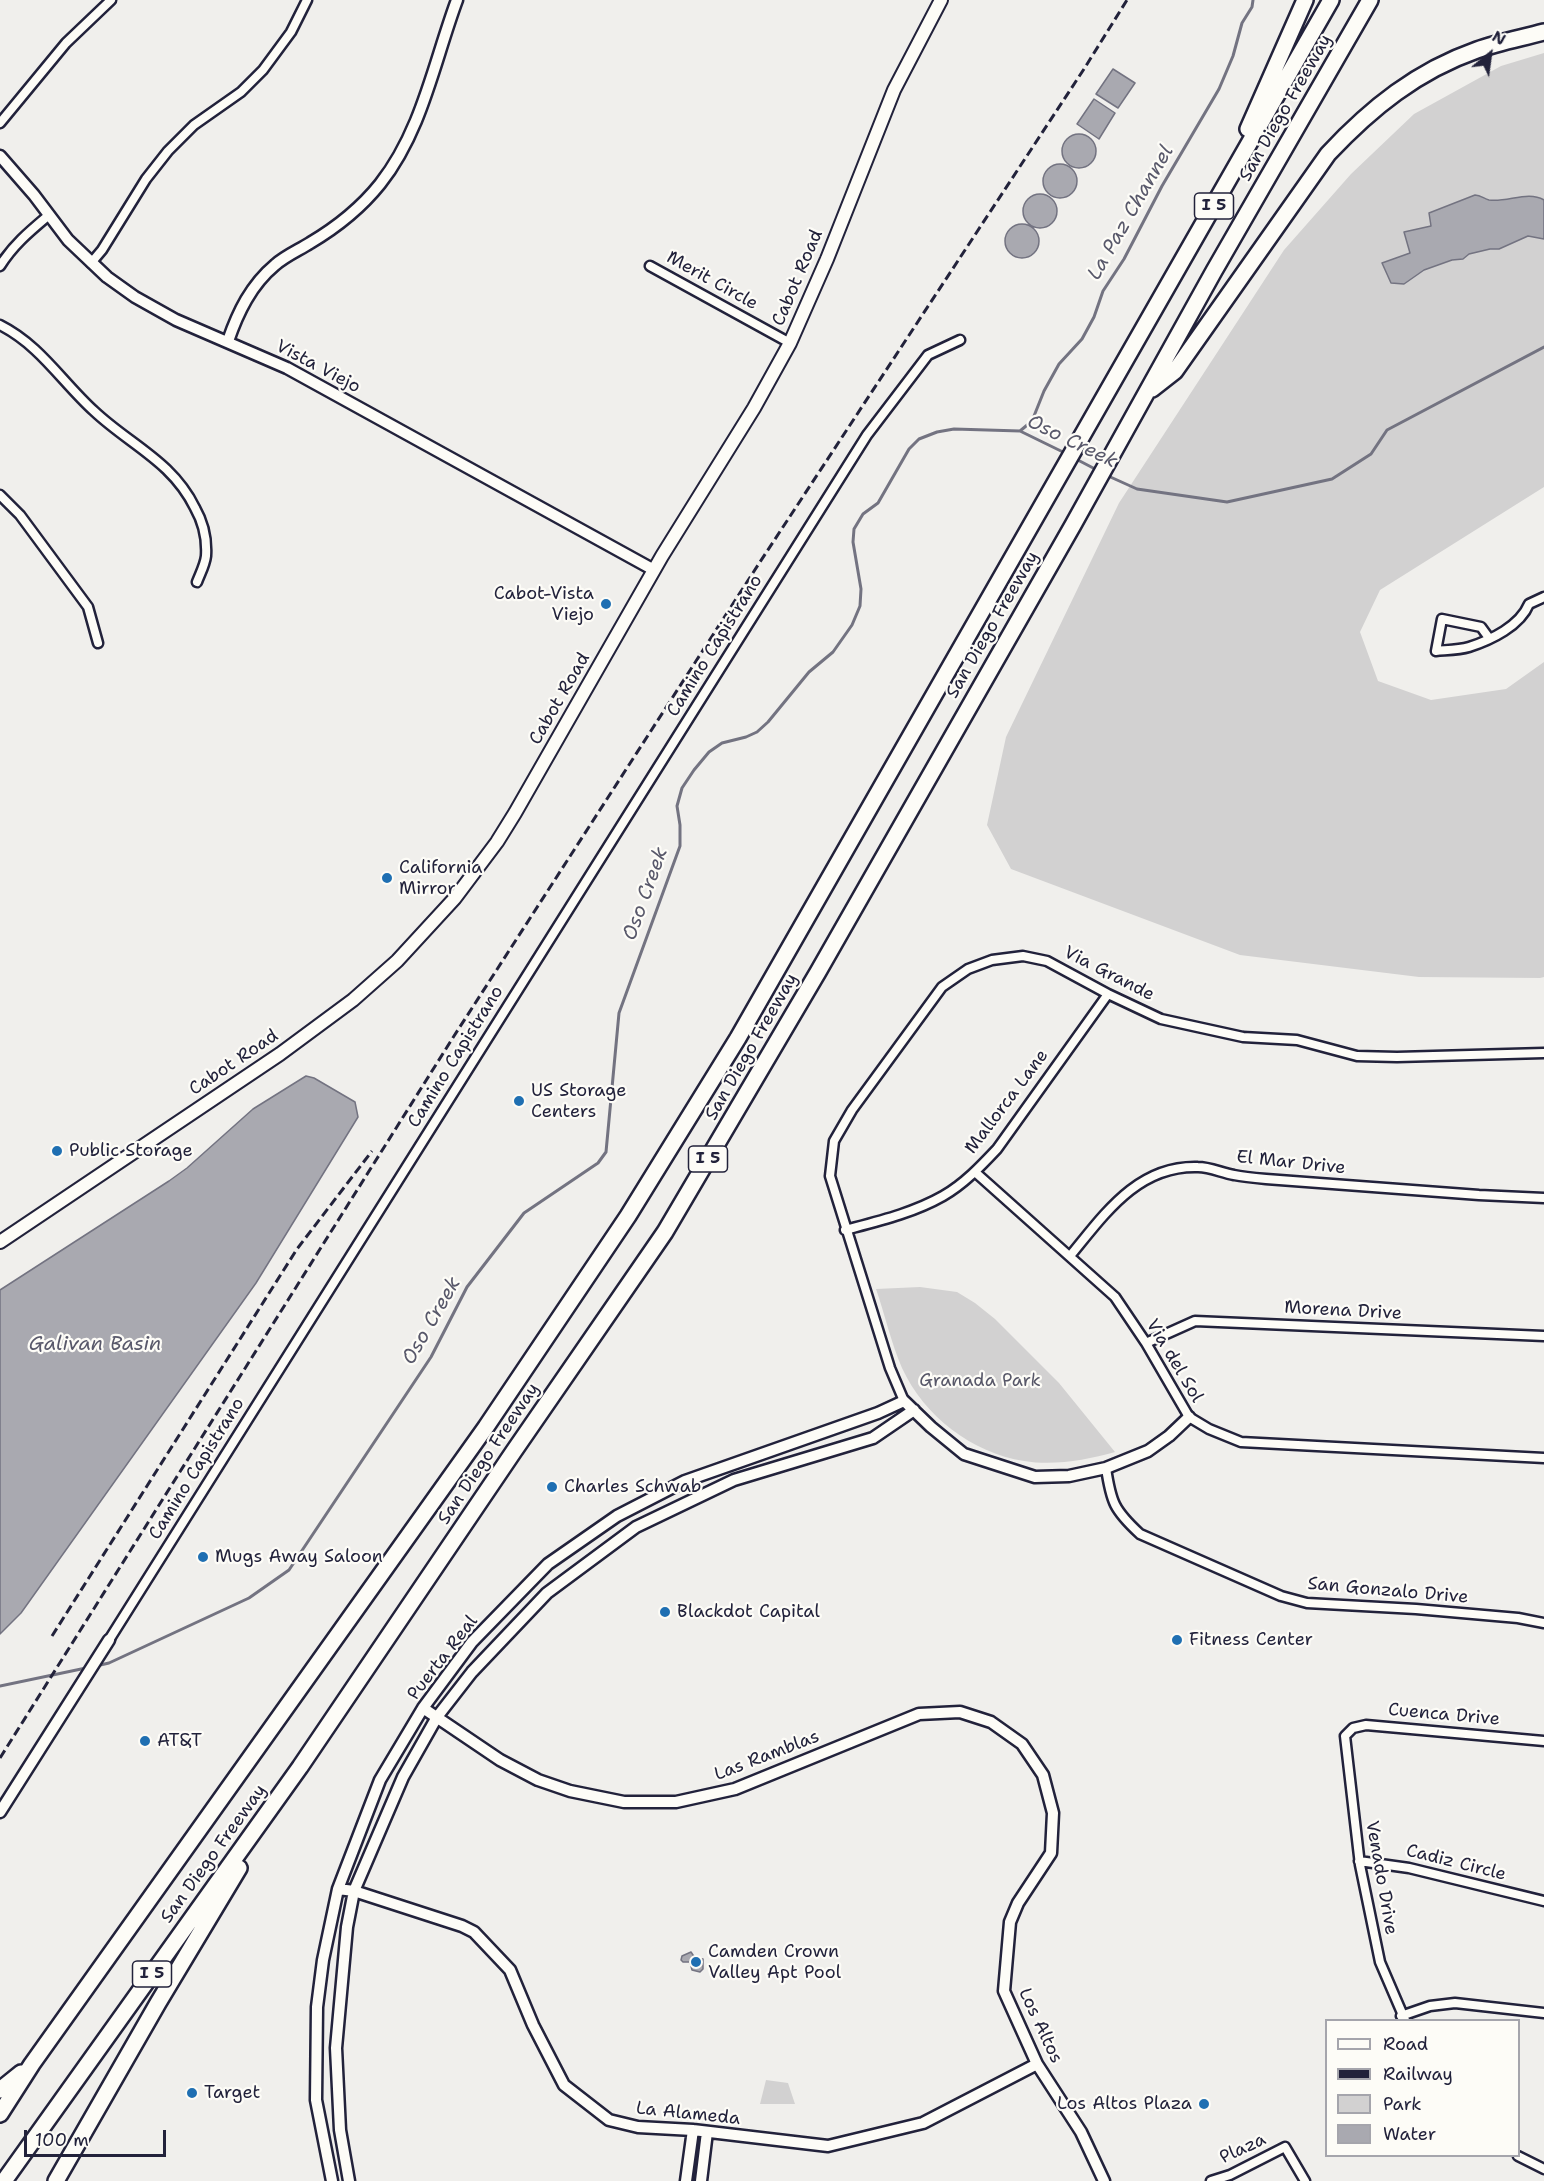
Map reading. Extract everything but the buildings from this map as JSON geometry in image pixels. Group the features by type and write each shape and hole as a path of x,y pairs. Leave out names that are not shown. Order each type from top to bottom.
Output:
{"highway":[{"path":"1215,203 1305,0"},
{"name":"San Diego Freeway","path":"0,2114 33,2064 479,1437 628,1216 738,1038 1331,0"},
{"name":"San Diego Freeway","path":"4,2181 300,1767 514,1450 665,1232 818,972 1370,0"},
{"path":"1145,394 1175,371 1308,181 1328,154 1353,127 1380,103 1414,80 1444,64 1478,50 1544,32"},
{"path":"56,2181 158,2003 300,1767"},
{"path":"0,2091 33,2064"}],"main road":[{"name":"Cabot Road","path":"0,1242 323,1024 397,961 455,898 497,842 654,570 754,408 790,343 827,259 894,90 941,0"}],"street":[{"path":"0,123 66,43 111,0"},
{"path":"91,263 102,250 146,179 168,151 194,125 241,92 263,70 291,32 307,0"},
{"path":"228,341 239,312 257,284 276,264 348,219 379,185 399,156 413,129 457,0"},
{"name":"Vista Viejo","path":"0,156 34,195 68,240 91,263 126,291 153,308 287,368 654,570"},
{"path":"0,266 26,233 49,215"},
{"name":"Merit Circle","path":"650,266 790,343"},
{"path":"0,325 35,348 94,412 177,478 199,516 205,535 206,558 197,582"},
{"name":"Camino Capistrano","path":"0,1812 867,435 928,355 960,340"},
{"path":"0,495 20,515 88,607 98,643"},
{"path":"1489,638 1481,627 1442,619 1436,651 1468,647 1489,638 1511,626 1525,615 1529,604 1544,597"},
{"name":"Via Grande","path":"904,1401 890,1368 830,1176 834,1141 852,1110 942,987 968,969 992,960 1023,956 1047,961 1161,1019 1243,1037 1297,1040 1357,1056 1544,1053"},
{"name":"Mallorca Lane","path":"845,1230 911,1212 945,1195 975,1172 997,1149 1108,994"},
{"name":"El Mar Drive","path":"1070,1256 1126,1192 1146,1179 1170,1168 1199,1166 1234,1175 1266,1179 1479,1196 1544,1198"},
{"name":"Via del Sol","path":"975,1172 1114,1297 1146,1343 1189,1417 1209,1430 1241,1442 1544,1458"},
{"name":"Morena Drive","path":"1146,1343 1195,1321 1544,1336"},
{"path":"904,1401 964,1454 1035,1477 1069,1476 1106,1467 1148,1451 1169,1436 1189,1417"},
{"name":"Puerta Real","path":"332,2181 316,2100 317,2007 323,1960 338,1889 380,1780 423,1708 472,1642 548,1564 617,1516 685,1481 878,1413 904,1401"},
{"name":"Puerta Real","path":"349,2181 340,2130 336,2048 347,1927 354,1891 403,1778 437,1717 472,1672 547,1593 636,1527 734,1480 873,1438 914,1410"},
{"name":"San Gonzalo Drive","path":"1106,1467 1111,1498 1121,1517 1140,1534 1281,1596 1307,1603 1427,1610 1518,1618 1544,1623"},
{"name":"Las Ramblas","path":"423,1708 500,1760 538,1780 570,1791 624,1802 682,1801 735,1789 919,1714 960,1712 991,1722 1022,1744 1043,1775"},
{"name":"Cuenca Drive","path":"1345,1736 1353,1728 1366,1725 1544,1741"},
{"name":"Venado Drive","path":"1345,1736 1359,1861 1380,1962 1403,2018"},
{"name":"Los Altos","path":"1043,1775 1053,1813 1051,1853 1017,1903 1010,1922 1004,1991 1037,2064 1081,2132 1104,2181"},
{"name":"Cadiz Circle","path":"1359,1861 1409,1868 1544,1901"},
{"name":"La Alameda","path":"338,1889 354,1891 474,1932 510,1970 532,2025 564,2085 609,2120 638,2127 693,2130 828,2146 923,2123 1037,2064"},
{"path":"1403,2018 1430,2006 1455,2003 1544,2013"},
{"path":"686,2181 693,2130"},
{"path":"701,2181 707,2132"},
{"name":"Plaza","path":"1211,2181 1230,2175 1286,2147 1305,2181"},
{"path":"1520,2157 1544,2169"}],"green space":[{"path":"1544,53 1544,487 1380,590 1360,632 1378,681 1431,700 1506,689 1544,662 1544,977 1419,977 1240,955 1011,869 987,825 1006,737 1119,503 1284,250 1351,174 1414,114 1501,66"},
{"name":"Granada Park","path":"920,1287 957,1292 995,1319 1059,1383 1115,1452 1070,1461 1047,1463 1024,1461 986,1450 952,1430 923,1402 911,1385 895,1349 876,1289"},
{"path":"766,2080 788,2083 795,2104 760,2104"}],"water":[{"path":"1113,69 1135,83 1118,108 1096,94"},
{"path":"1094,99 1115,113 1099,139 1077,124"},
{"path":"1079,134 1091,139 1096,151 1091,163 1079,168 1067,163 1062,151 1067,139"},
{"path":"1060,164 1072,169 1077,181 1072,193 1060,198 1048,193 1043,181 1048,169"},
{"path":"1040,194 1052,199 1057,211 1052,223 1040,228 1028,223 1023,211 1028,199"},
{"path":"1475,195 1489,200 1531,196 1544,200 1544,239 1528,236 1499,249 1469,254 1463,259 1452,260 1424,270 1404,284 1391,283 1382,263 1410,253 1404,232 1431,226 1429,213"},
{"path":"1022,224 1034,229 1039,241 1034,253 1022,258 1010,253 1005,241 1010,229"},
{"name":"Galivan Basin","path":"306,1076 314,1078 355,1102 358,1117 256,1283 21,1613 0,1634 0,1290 169,1181 187,1168 253,1109"},
{"name":"Camden Crown Valley Apt Pool","path":"691,1952 695,1958 703,1959 703,1969 700,1972 692,1970 690,1962 681,1960 682,1956"}],"waterway":[{"name":"La Paz Channel","path":"1020,431 1032,421 1044,391 1059,364 1082,339 1094,317 1103,291 1124,259 1162,186 1219,89 1233,56 1242,23 1252,7 1253,0"},
{"name":"Oso Creek","path":"1106,475 1137,489 1227,502 1332,479 1371,454 1387,430 1544,347"},
{"name":"Oso Creek","path":"96,1666 109,1663 249,1598 289,1570 431,1357 467,1287 524,1213 598,1163 606,1152 619,1013 680,846 677,806 682,788 709,752 722,743 757,732 768,722 809,672 833,652 852,625 860,606 861,589 853,542 854,529 863,514 878,503 909,449 919,439 954,429 1020,431 1065,453"},
{"name":"Oso Creek","path":"1074,458 1097,470"},
{"name":"Oso Creek","path":"0,1686 86,1668"}],"railway":[{"path":"0,1758 454,1036 1127,0"},
{"path":"52,1636 297,1249 372,1151"}],"place":[{"name":"Cabot-Vista Viejo","path":"606,604"},
{"name":"California Mirror","path":"387,878"},
{"name":"US Storage Centers","path":"519,1101"},
{"name":"Public Storage","path":"57,1151"},
{"name":"Charles Schwab","path":"552,1487"},
{"name":"Mugs Away Saloon","path":"203,1557"},
{"name":"Blackdot Capital","path":"665,1612"},
{"name":"Fitness Center","path":"1177,1640"},
{"name":"AT&T","path":"145,1741"},
{"name":"Camden Crown Valley Apt Pool","path":"696,1962"},
{"name":"Target","path":"192,2093"},
{"name":"Los Altos Plaza","path":"1204,2104"}]}
